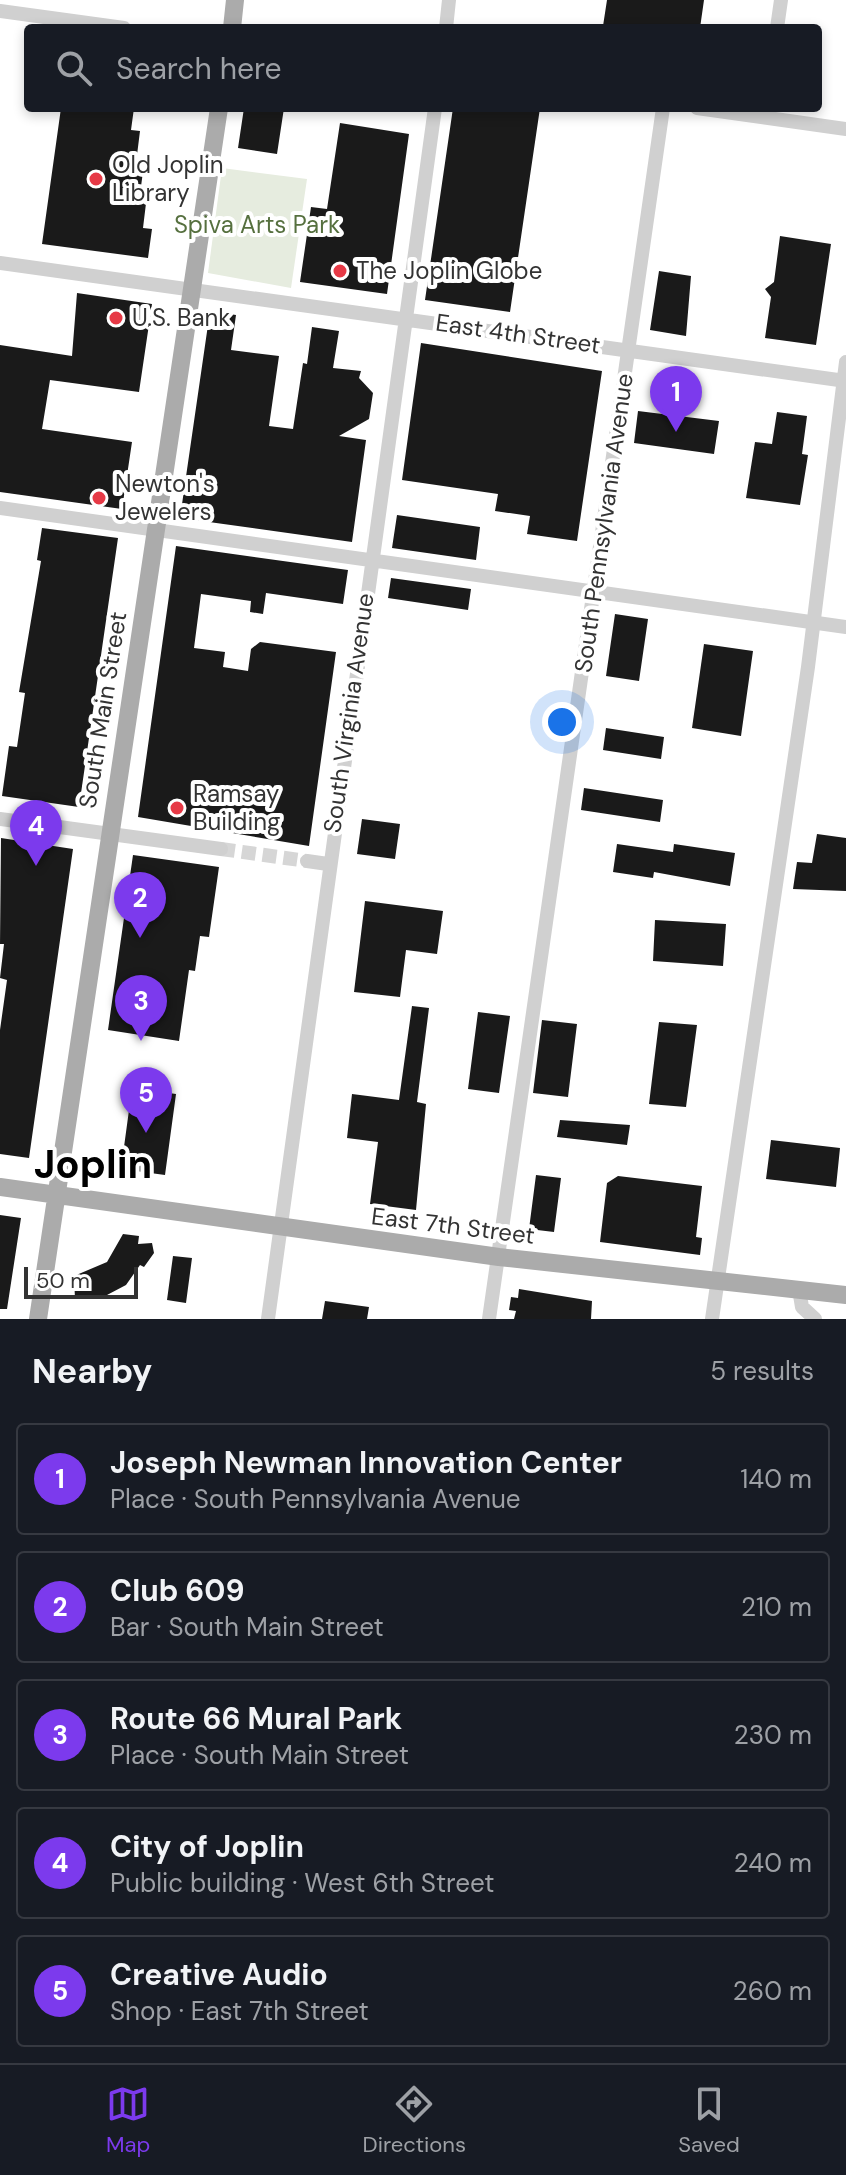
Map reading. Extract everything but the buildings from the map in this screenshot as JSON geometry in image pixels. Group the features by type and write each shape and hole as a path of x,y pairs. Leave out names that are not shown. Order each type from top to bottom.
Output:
{"main road":[{"path":"232,24 235,0"},
{"name":"South Main Street","path":"38,1319 218,112"},
{"name":"East 7th Street","path":"0,1187 499,1257 846,1295"}],"street":[{"path":"446,24 449,0"},
{"path":"778,24 781,0"},
{"path":"1,11 95,24"},
{"name":"South Virginia Avenue","path":"268,1319 328,864 434,112"},
{"name":"South Pennsylvania Avenue","path":"489,1319 662,112"},
{"path":"766,113 846,129"},
{"name":"East 4th Street","path":"0,263 845,381"},
{"path":"712,1319 813,623 846,362"},
{"path":"0,508 846,627"},
{"path":"0,819 221,849"},
{"path":"307,861 328,864"},
{"path":"799,1289 802,1307 815,1319"}],"green space":[{"name":"Spiva Arts Park","path":"222,168 307,179 291,288 208,273"}],"tunnel":[{"path":"221,849 307,861"}],"place":[{"name":"Old Joplin Library","path":"96,179"},
{"name":"The Joplin Globe","path":"340,271"},
{"name":"U.S. Bank","path":"116,318"},
{"name":"Joseph Newman Innovation Center","path":"676,432"},
{"name":"Newton's Jewelers","path":"99,498"},
{"name":"Ramsay Building","path":"177,808"},
{"name":"City of Joplin","path":"36,866"},
{"name":"Club 609","path":"140,938"},
{"name":"Route 66 Mural Park","path":"141,1041"},
{"name":"Creative Audio","path":"146,1133"}],"district":[{"name":"Joplin","path":"93,1164"}]}
